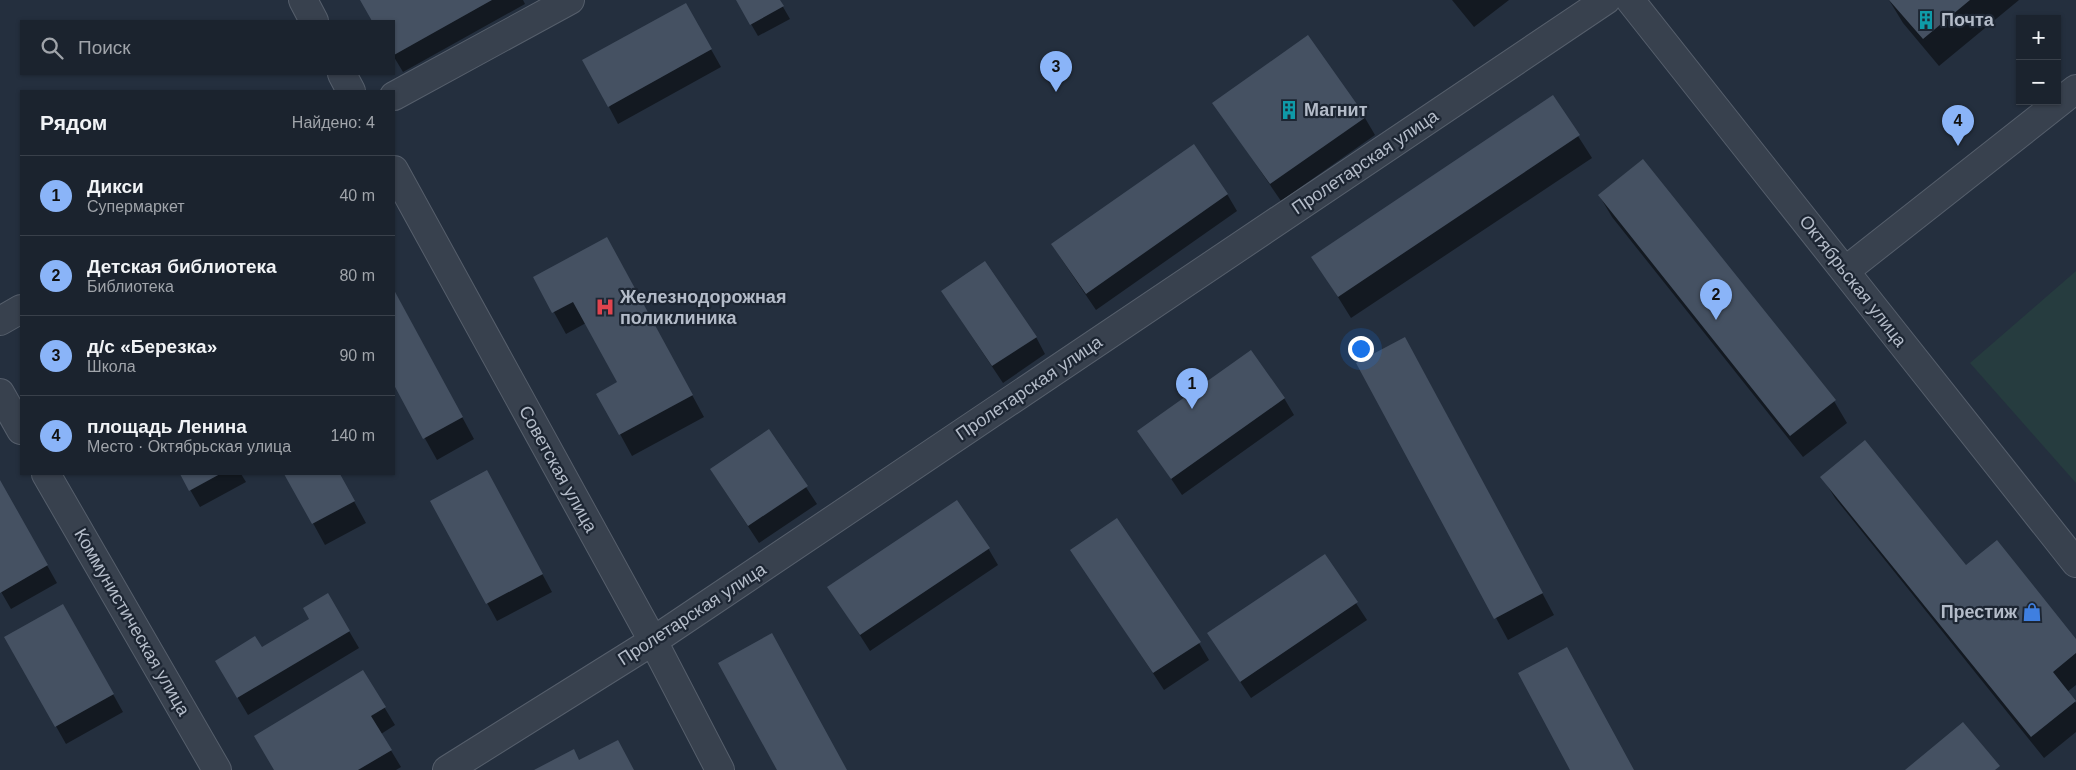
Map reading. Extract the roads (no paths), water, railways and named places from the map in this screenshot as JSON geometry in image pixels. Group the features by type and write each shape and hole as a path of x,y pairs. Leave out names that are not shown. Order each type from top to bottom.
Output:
{"street":[{"path":"303,0 313,20"},
{"path":"395,95 570,0"},
{"name":"Пролетарская улица","path":"448,770 653,641 1606,0"},
{"name":"Октябрьская улица","path":"1630,0 2076,564"},
{"path":"343,75 350,90"},
{"path":"1845,271 2076,89"},
{"name":"Советская улица","path":"395,172 653,641 720,770"},
{"path":"0,321 20,310"},
{"path":"0,393 20,428"},
{"name":"Коммунистическая улица","path":"47,475 217,770"}],"place":[{"name":"Почта","path":"1926,20"},
{"name":"д/с «Березка»","path":"1056,92"},
{"name":"Магнит","path":"1289,110"},
{"name":"площадь Ленина","path":"1958,146"},
{"name":"Железнодорожная поликлиника","path":"605,307"},
{"name":"Детская библиотека","path":"1716,320"},
{"name":"Дикси","path":"1192,409"},
{"name":"Престиж","path":"2032,612"}]}
